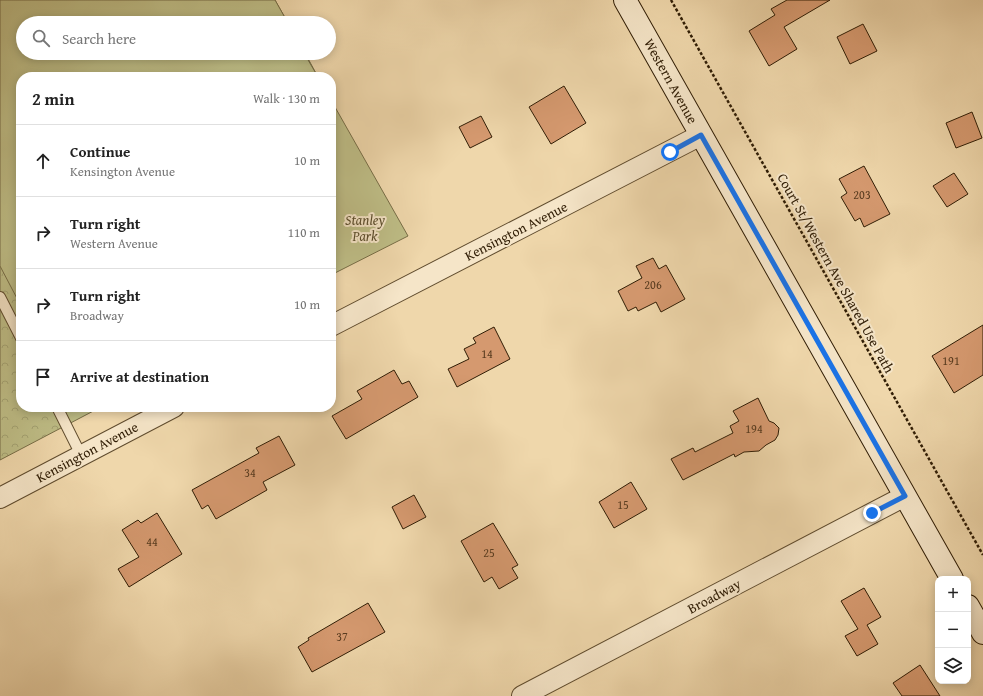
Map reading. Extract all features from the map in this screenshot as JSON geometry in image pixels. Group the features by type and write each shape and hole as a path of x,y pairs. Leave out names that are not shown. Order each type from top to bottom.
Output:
{"main road":[{"name":"Western Avenue","path":"626,0 950,576"},
{"path":"971,611 983,632"}],"street":[{"name":"Kensington Avenue","path":"336,323 701,135"},
{"name":"Kensington Avenue","path":"0,498 164,412"},
{"name":"Broadway","path":"522,696 905,496"}],"lane":[{"path":"0,297 16,328"},
{"path":"60,412 81,455"}],"path":[{"name":"Court St/Western Ave Shared Use Path","path":"671,0 983,555"}],"green space":[{"path":"0,0 275,0 284,16 16,16 16,60 309,60 315,72 16,72 16,412 91,412 0,460"},
{"path":"0,0 275,0 284,16 16,16 16,60 308,60 315,72 16,72 16,296 0,266"},
{"name":"Stanley Park","path":"336,109 408,236 336,272"}],"building":[{"path":"787,0 830,0 784,27 797,49 769,66 749,31 775,15 771,9"},
{"path":"863,24 877,51 850,64 837,37"},
{"path":"564,86 586,123 551,144 529,107"},
{"path":"972,112 982,138 956,148 946,123"},
{"path":"481,116 492,137 470,148 459,127"},
{"path":"864,166 890,214 864,227 860,218 855,221 841,197 847,193 839,179"},
{"path":"954,173 968,194 947,207 933,186"},
{"path":"653,258 659,269 666,265 685,299 661,312 656,302 638,311 636,307 628,311 618,291 642,278 636,266"},
{"path":"983,325 983,375 954,393 932,356"},
{"path":"494,327 510,359 457,387 448,369 469,359 464,349 476,343 473,338"},
{"path":"394,370 402,384 409,381 418,397 346,439 332,416 362,399 357,391"},
{"path":"758,398 769,421 774,423 779,428 778,435 775,440 759,451 744,452 735,457 734,454 683,480 671,459 693,448 695,452 733,433 730,426 739,421 733,411"},
{"path":"279,436 295,465 263,482 267,490 216,519 208,505 202,509 192,490 259,453 256,448"},
{"path":"631,482 647,509 614,528 599,502"},
{"path":"414,495 426,517 403,529 392,507"},
{"path":"157,513 182,554 129,587 118,569 139,557 122,530 138,520 141,523"},
{"path":"493,523 518,565 512,568 518,578 499,589 492,577 484,582 461,541"},
{"path":"864,588 881,617 867,625 878,644 857,656 845,636 858,629 841,601"},
{"path":"368,603 385,632 312,672 298,647 309,640 308,638"},
{"path":"920,665 940,696 902,696 893,683"}],"route":[{"path":"670,152 701,135 905,496 872,513"}]}
